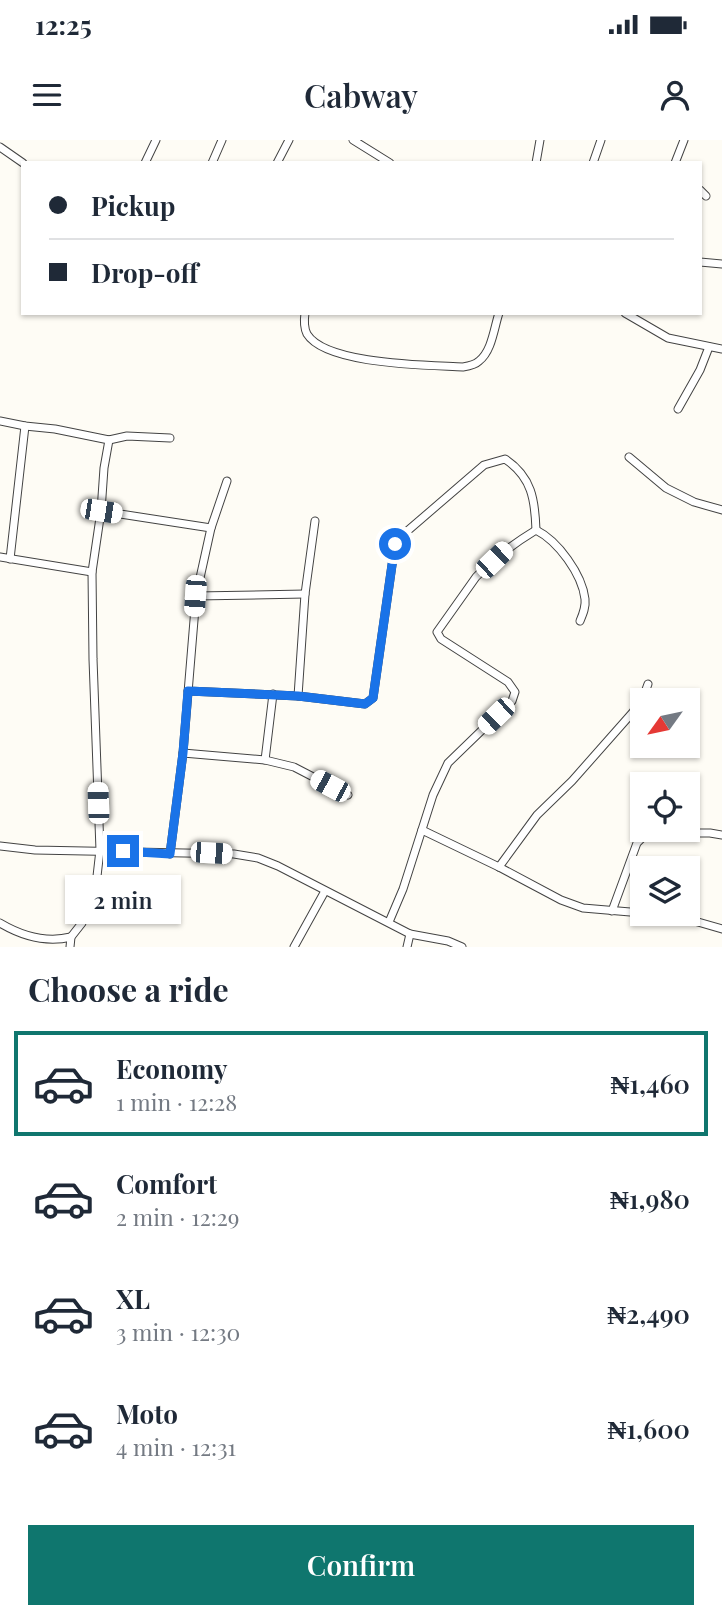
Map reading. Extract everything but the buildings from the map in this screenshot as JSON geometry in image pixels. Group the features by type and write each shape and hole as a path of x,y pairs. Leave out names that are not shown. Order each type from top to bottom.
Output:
{"street":[{"path":"146,161 156,140"},
{"path":"213,161 222,140"},
{"path":"278,161 289,140"},
{"path":"353,140 387,161"},
{"path":"594,161 601,140"},
{"path":"676,161 684,140"},
{"path":"536,161 538,141"},
{"path":"0,147 21,162"},
{"path":"702,262 722,264"},
{"path":"305,315 306,332 312,340 336,353 383,363 463,367 480,361 487,351 498,315"},
{"path":"628,315 668,338 722,349"},
{"path":"678,409 700,370 709,347"},
{"path":"0,421 109,440 127,436 170,438"},
{"path":"10,559 25,426"},
{"path":"70,947 71,937 82,923 96,885 100,850 92,572 109,440"},
{"path":"629,457 666,488 694,502 722,510"},
{"path":"188,691 273,694 365,704 373,698 395,544 398,539 484,465 505,459 518,467 529,485 535,506 536,530"},
{"path":"170,854 183,753 195,596 211,528 227,481"},
{"path":"101,511 211,528"},
{"path":"298,696 305,594 315,521"},
{"path":"536,530 561,551 580,581 585,599 585,610 580,621"},
{"path":"389,922 403,889 433,794 448,763 512,701 515,692 508,682 441,639 438,632 483,569 506,549 536,530"},
{"path":"0,557 92,572"},
{"path":"195,596 305,594"},
{"path":"499,867 537,815 572,781 633,712 645,695 648,684"},
{"path":"265,760 273,694"},
{"path":"183,753 265,760 294,766 348,795"},
{"path":"422,830 561,900 583,908 630,912"},
{"path":"612,911 637,843 645,835 722,835"},
{"path":"0,846 35,850 234,854 258,858 410,934 448,941 462,947"},
{"path":"294,947 325,891"},
{"path":"0,923 33,938 71,937"},
{"path":"700,923 722,929"},
{"path":"407,947 410,934"}],"route":[{"path":"123,851 170,854 188,691 298,696 365,704 370,702 373,698 395,544"}]}
